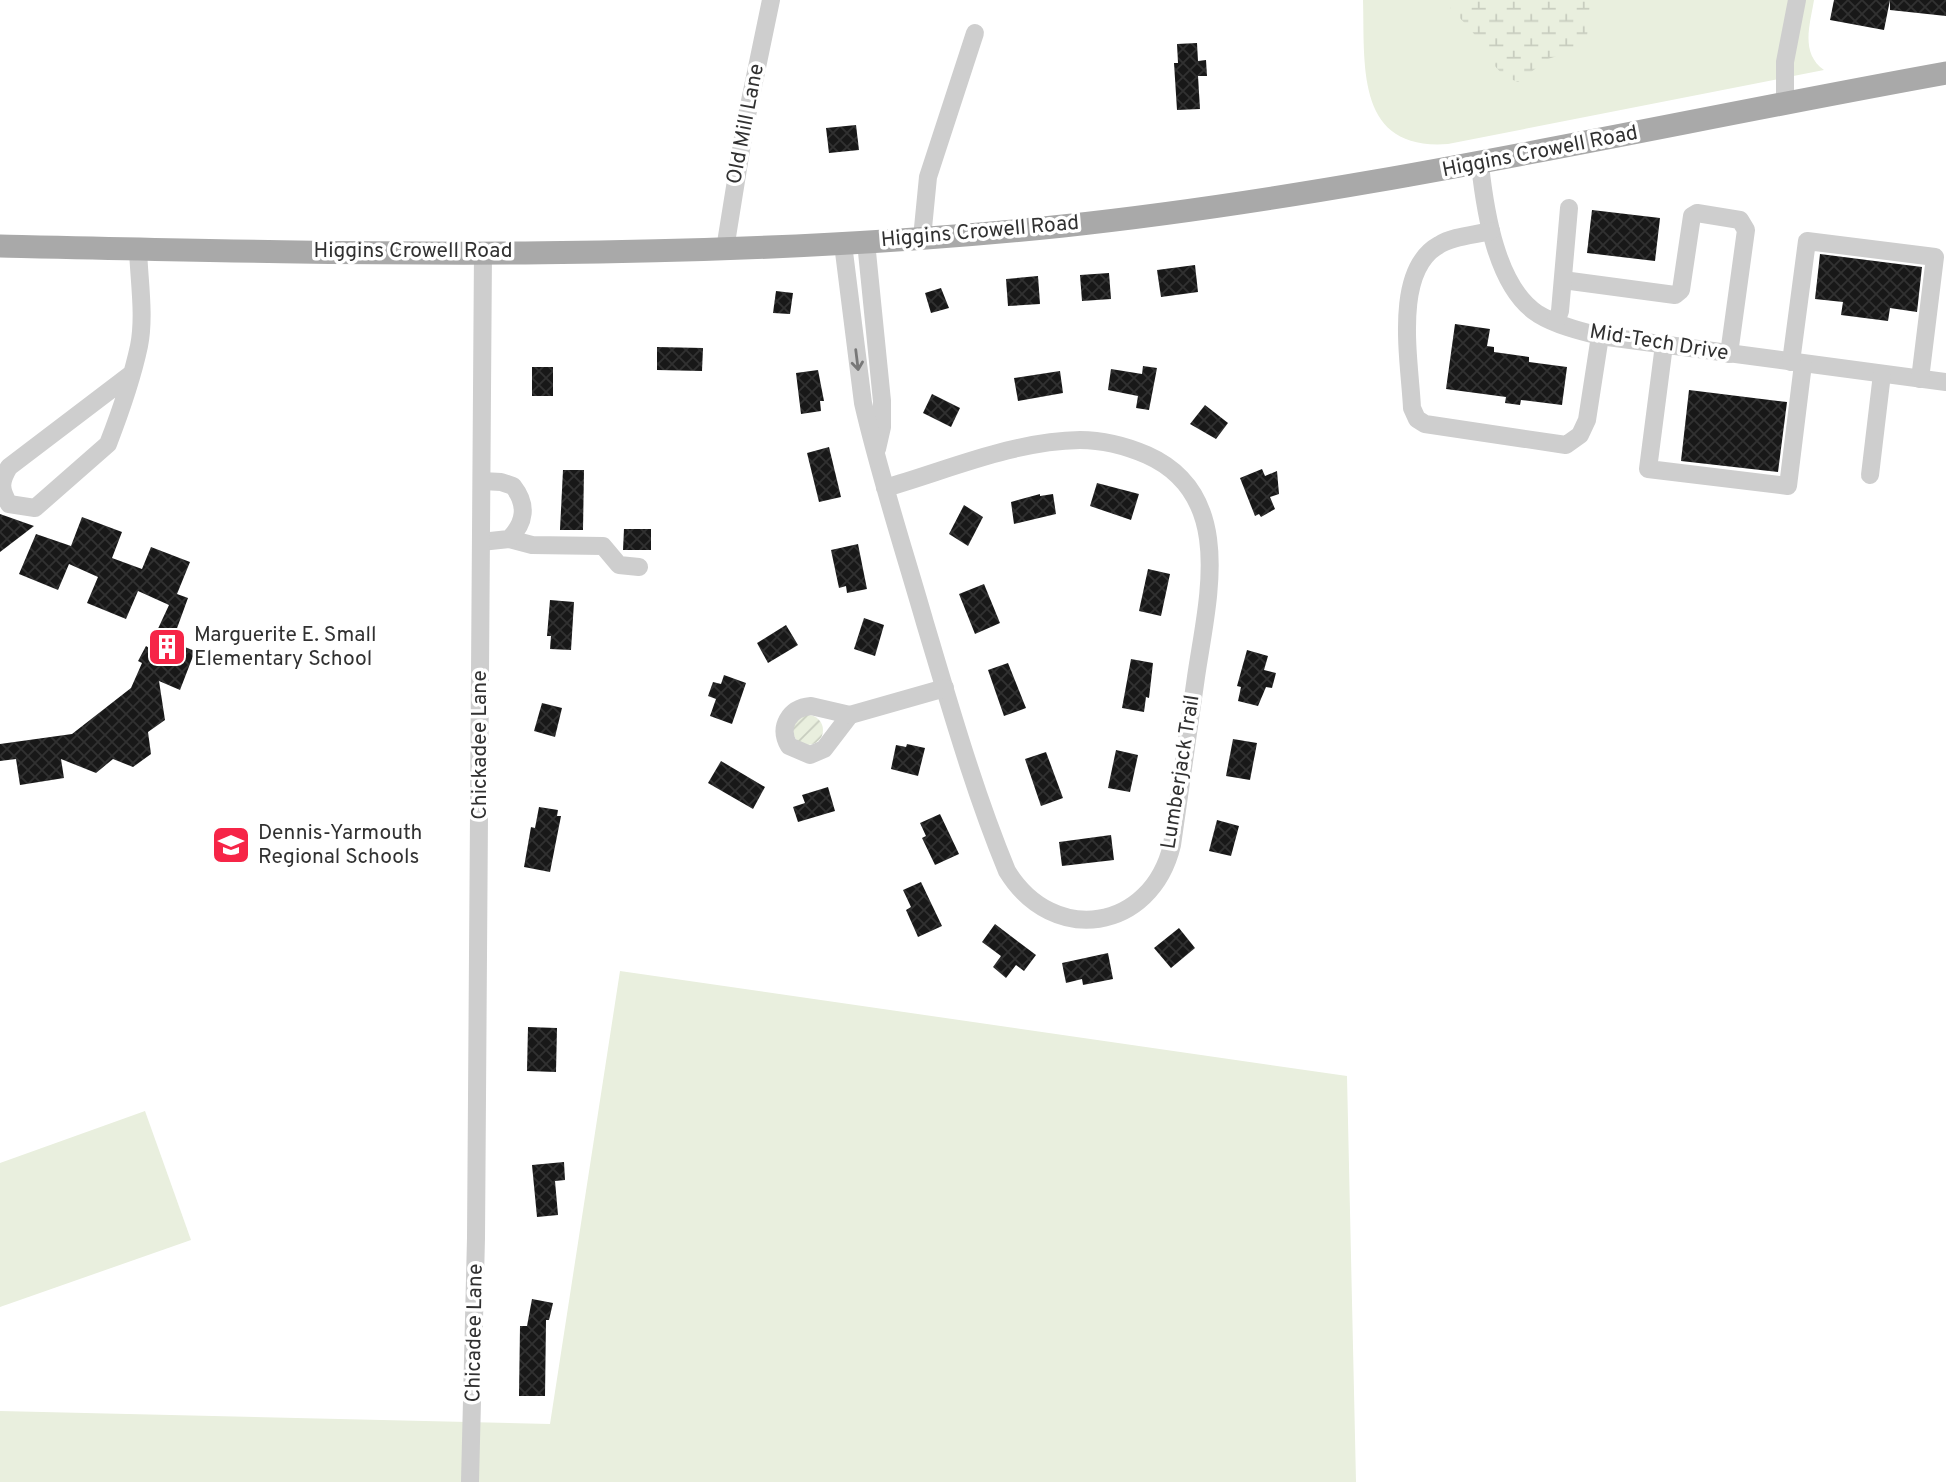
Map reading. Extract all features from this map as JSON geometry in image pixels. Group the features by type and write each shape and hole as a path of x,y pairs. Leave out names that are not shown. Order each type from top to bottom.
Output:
{"main road":[{"name":"Higgins Crowell Road","path":"0,246 483,251 724,249 922,238 1154,215 1348,188 1480,165 1946,73"}],"street":[{"name":"Old Mill Lane","path":"724,249 745,125 771,0"},
{"path":"1785,103 1785,62 1797,0"},
{"path":"922,238 928,177 975,33"},
{"name":"Mid-Tech Drive","path":"1480,165 1491,231 1503,266 1515,289 1537,313 1556,322 1600,336 1946,382"},
{"path":"1556,322 1563,280 1569,208"},
{"path":"1563,280 1675,295 1681,290 1692,216 1697,214 1740,220 1746,230 1729,354"},
{"path":"1491,231 1440,243 1426,254 1413,275 1408,293 1412,408 1417,419 1425,424 1566,445 1580,435 1587,419 1600,336"},
{"path":"1664,345 1648,469 1788,486 1807,241 1935,257 1920,379"},
{"name":"Lumberjack Trail","path":"866,242 882,401 882,427 876,453"},
{"name":"Lumberjack Trail","path":"843,244 863,403 885,488 945,688 1000,855 1024,894 1055,914 1084,919 1113,916 1138,903 1161,877 1172,845 1209,586 1209,542 1202,511 1187,485 1168,467 1139,452 1112,444 1082,440 1004,452 885,488"},
{"path":"130,375 9,467 1,482 1,493 9,504 35,508 104,451 130,375 141,329 138,249"},
{"name":"Chickadee Lane","path":"476,1238 483,251"},
{"path":"854,331 874,329"},
{"path":"1870,475 1882,374"},
{"path":"482,481 508,483 518,492 524,509 522,520 509,539"},
{"path":"481,542 509,539 531,545 603,546 619,565 639,568"},
{"path":"850,715 945,688"},
{"name":"Chicadee Lane","path":"470,1482 476,1238"}],"green space":[{"path":"1363,0 1814,0 1809,47 1824,70 1448,144 1418,143 1396,134 1381,119 1371,99 1366,76"},
{"path":"1444,0 1590,0 1587,37 1572,51 1548,59 1518,82 1497,68 1474,34"},
{"path":"808,715 819,719 823,730 819,741 808,745 797,741 793,730 797,719"},
{"path":"620,971 1347,1076 1356,1482 0,1482 0,1411 550,1424"},
{"path":"145,1111 191,1240 0,1307 0,1163"}],"building":[{"path":"1834,0 1890,0 1884,30 1830,20"},
{"path":"1890,0 1946,0 1946,16 1890,10"},
{"path":"1197,43 1198,61 1206,60 1207,76 1198,76 1200,109 1177,110 1174,63 1178,63 1177,44"},
{"path":"856,125 859,150 829,153 826,128"},
{"path":"1592,210 1660,218 1655,261 1587,253"},
{"path":"1820,254 1922,267 1917,312 1890,308 1888,321 1841,315 1843,302 1815,299"},
{"path":"1195,265 1198,292 1161,297 1157,270"},
{"path":"1109,273 1111,299 1082,301 1080,275"},
{"path":"1038,276 1040,304 1008,306 1006,279"},
{"path":"941,288 949,308 931,313 925,293"},
{"path":"776,291 793,293 790,314 773,313"},
{"path":"1455,324 1490,329 1487,346 1494,347 1494,352 1529,357 1529,362 1567,367 1562,405 1521,400 1520,405 1505,403 1506,397 1446,389"},
{"path":"657,347 703,348 702,371 657,370"},
{"path":"1143,366 1157,368 1149,410 1136,408 1138,396 1108,390 1111,369 1142,374"},
{"path":"532,367 553,367 553,396 532,396"},
{"path":"818,370 824,401 820,401 821,411 801,414 796,373"},
{"path":"1060,371 1063,393 1018,401 1014,378"},
{"path":"1689,390 1787,402 1778,472 1681,461"},
{"path":"932,394 960,408 951,427 923,413"},
{"path":"1205,405 1228,423 1216,439 1190,424"},
{"path":"829,447 841,497 819,502 807,453"},
{"path":"1262,469 1265,476 1277,471 1279,494 1270,497 1275,509 1261,517 1259,514 1255,516 1240,478"},
{"path":"563,470 584,470 583,530 560,530"},
{"path":"1097,483 1139,494 1131,520 1090,506"},
{"path":"1040,494 1053,494 1056,514 1014,524 1011,502"},
{"path":"964,505 983,517 968,546 949,534"},
{"path":"0,514 34,526 0,552"},
{"name":"Marguerite E. Small Elementary School","path":"82,517 122,532 112,558 142,569 151,547 190,562 177,594 188,598 172,642 195,651 180,690 159,681 165,720 148,732 151,754 133,767 113,759 96,773 61,759 64,778 20,785 16,759 0,761 0,744 72,734 131,688 142,663 138,661 146,646 149,648 169,605 138,591 126,619 87,603 98,577 69,564 58,590 19,574 36,534 71,546"},
{"path":"624,529 651,529 651,550 623,550"},
{"path":"858,544 867,589 847,593 846,586 839,588 831,550"},
{"path":"1148,569 1170,574 1161,616 1139,611"},
{"path":"984,584 1000,623 975,634 959,594"},
{"path":"550,600 574,602 571,650 550,649 551,636 547,636"},
{"path":"864,618 884,625 875,656 854,649"},
{"path":"786,625 798,645 768,663 757,643"},
{"path":"1247,650 1268,656 1264,670 1276,673 1272,688 1266,687 1258,706 1238,701 1241,687 1237,686"},
{"path":"1131,659 1153,663 1149,698 1146,697 1144,712 1122,708"},
{"path":"1008,663 1026,708 1004,716 988,670"},
{"path":"724,675 746,683 732,724 710,716 716,699 708,696 713,682 721,684"},
{"path":"542,703 562,708 555,737 534,731"},
{"path":"1233,739 1257,743 1250,780 1226,776"},
{"path":"907,744 925,748 918,776 891,769 896,745 906,747"},
{"path":"1116,750 1138,755 1130,792 1108,788"},
{"path":"1046,752 1063,798 1041,806 1025,759"},
{"path":"721,761 765,787 753,809 708,783"},
{"path":"828,787 835,811 798,822 793,807 805,803 802,795"},
{"path":"539,807 558,810 557,816 561,816 550,872 524,867 531,827 535,828"},
{"path":"940,814 959,854 935,865 922,838 926,836 920,823"},
{"path":"1217,820 1239,826 1231,856 1209,851"},
{"path":"1111,835 1114,860 1062,866 1059,842"},
{"path":"921,882 942,926 918,937 906,910 911,907 903,890"},
{"path":"995,924 1036,955 1024,971 1016,965 1006,978 993,967 1001,956 982,942"},
{"path":"1179,928 1195,948 1171,968 1154,948"},
{"path":"1108,953 1113,979 1083,985 1082,979 1066,983 1062,963"},
{"path":"528,1027 557,1028 556,1072 527,1071"},
{"path":"564,1162 565,1180 555,1181 558,1215 537,1217 532,1165"},
{"path":"532,1299 553,1303 549,1320 546,1320 545,1396 519,1396 520,1326 527,1326"}],"place":[{"name":"Marguerite E. Small Elementary School","path":"167,647"},
{"name":"Dennis-Yarmouth Regional Schools","path":"231,845"}]}
